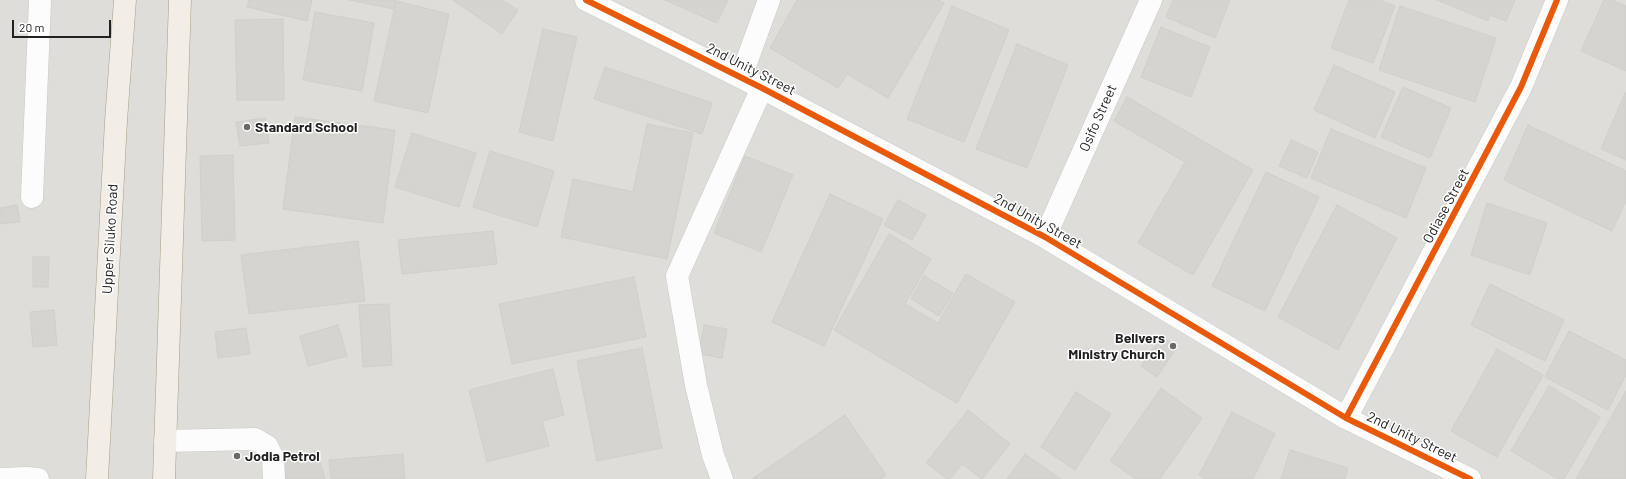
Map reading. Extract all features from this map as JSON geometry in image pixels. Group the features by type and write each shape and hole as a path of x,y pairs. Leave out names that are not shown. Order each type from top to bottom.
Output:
{"main road":[{"name":"Upper Siluko Road","path":"97,479 116,129 125,0"},
{"path":"164,479 180,0"}],"street":[{"path":"32,197 40,0"},
{"name":"2nd Unity Street","path":"586,0 741,77 1045,237 1346,418 1470,479"},
{"path":"741,77 769,0"},
{"name":"Osifo Street","path":"1045,237 1151,0"},
{"name":"Odiase Street","path":"1346,418 1521,87 1558,0"},
{"path":"722,479 713,456 696,384 677,276 762,88"},
{"path":"165,441 255,440 267,446 273,458 274,479"},
{"path":"0,479 38,479"}],"shaded area":[{"path":"0,0 1626,0 1626,479 0,479"}],"building":[{"path":"249,0 312,0 307,21 247,7"},
{"path":"350,0 395,0 393,9"},
{"path":"453,0 502,0 518,10 502,34"},
{"path":"665,0 728,0 717,23"},
{"path":"797,0 938,0 944,3 888,98 847,74 838,88 770,48"},
{"path":"1173,0 1230,0 1215,38 1166,17"},
{"path":"1349,0 1379,0 1395,6 1373,63 1331,48"},
{"path":"1437,0 1515,0 1506,21 1490,15 1488,21"},
{"path":"1604,0 1612,0 1626,6 1626,71 1581,51"},
{"path":"396,1 449,14 428,113 374,101"},
{"path":"952,6 1009,30 964,142 907,119"},
{"path":"1400,6 1496,38 1475,102 1379,70"},
{"path":"315,12 374,23 362,91 303,80"},
{"path":"283,19 284,100 237,100 235,20"},
{"path":"1161,27 1210,47 1191,97 1141,77"},
{"path":"543,29 577,37 553,141 519,132"},
{"path":"1017,44 1068,65 1027,168 976,149"},
{"path":"1334,65 1395,92 1375,138 1314,110"},
{"path":"605,67 712,103 702,134 594,99"},
{"path":"1403,87 1451,108 1430,158 1381,137"},
{"path":"1626,93 1626,160 1601,149"},
{"path":"1127,97 1253,170 1193,275 1138,243 1185,162 1114,121"},
{"path":"295,117 395,130 383,223 283,209"},
{"path":"265,118 269,143 240,146 236,122"},
{"path":"647,124 693,133 667,259 561,237 573,179 633,192"},
{"path":"1528,125 1626,171 1626,201 1612,231 1504,180"},
{"path":"1331,129 1426,168 1406,218 1311,178"},
{"path":"412,133 476,153 459,207 395,187"},
{"path":"1291,140 1318,152 1307,178 1279,166"},
{"path":"490,151 554,171 537,227 473,207"},
{"path":"233,155 235,240 202,241 200,156"},
{"path":"745,156 793,175 761,252 714,233"},
{"path":"1266,172 1319,197 1265,311 1212,286"},
{"path":"830,194 883,219 824,346 772,322"},
{"path":"898,200 926,215 912,240 884,225"},
{"path":"1487,203 1547,223 1530,275 1471,255"},
{"path":"17,205 20,222 0,224 0,208"},
{"path":"1337,205 1397,238 1338,350 1278,317"},
{"path":"493,231 497,264 402,274 398,240"},
{"path":"889,234 931,259 905,304 938,323 966,274 1015,302 957,403 834,330"},
{"path":"358,241 365,301 249,314 241,255"},
{"path":"33,257 49,257 48,287 33,287"},
{"path":"924,276 953,293 939,316 911,299"},
{"path":"634,277 646,337 512,364 499,304"},
{"path":"1490,284 1564,320 1545,361 1471,325"},
{"path":"389,304 392,365 363,367 359,305"},
{"path":"54,310 57,345 33,347 30,312"},
{"path":"338,325 347,356 308,366 300,336"},
{"path":"704,325 727,329 722,358 699,354"},
{"path":"246,328 250,354 218,358 215,332"},
{"path":"1569,331 1626,360 1626,375 1608,410 1545,377"},
{"path":"1162,336 1177,347 1157,377 1141,366"},
{"path":"642,348 662,448 597,461 577,361"},
{"path":"1497,349 1543,375 1497,457 1451,431"},
{"path":"553,369 564,415 542,421 549,446 487,462 469,390"},
{"path":"1549,386 1600,417 1564,479 1558,479 1511,451"},
{"path":"1161,388 1202,418 1160,479 1136,479 1110,461"},
{"path":"1626,391 1626,479 1576,479"},
{"path":"1076,392 1111,414 1075,470 1041,447"},
{"path":"968,410 1010,444 982,479 962,464 950,479 947,479 926,463"},
{"path":"1232,412 1275,434 1253,479 1205,479 1199,475"},
{"path":"845,415 886,475 881,479 752,479"},
{"path":"1290,450 1348,468 1345,479 1281,479"},
{"path":"317,451 325,479 279,479 275,462"},
{"path":"403,454 405,479 331,479 329,460"},
{"path":"1025,454 1061,479 1007,479"}],"cycle path":[{"path":"586,0 762,88 1045,237 1346,418 1470,479"},
{"path":"1346,418 1521,87 1557,0"}],"place":[{"name":"Standard School","path":"247,127"},
{"name":"Belivers Ministry Church","path":"1173,346"},
{"name":"Jodia Petrol","path":"237,456"}]}
